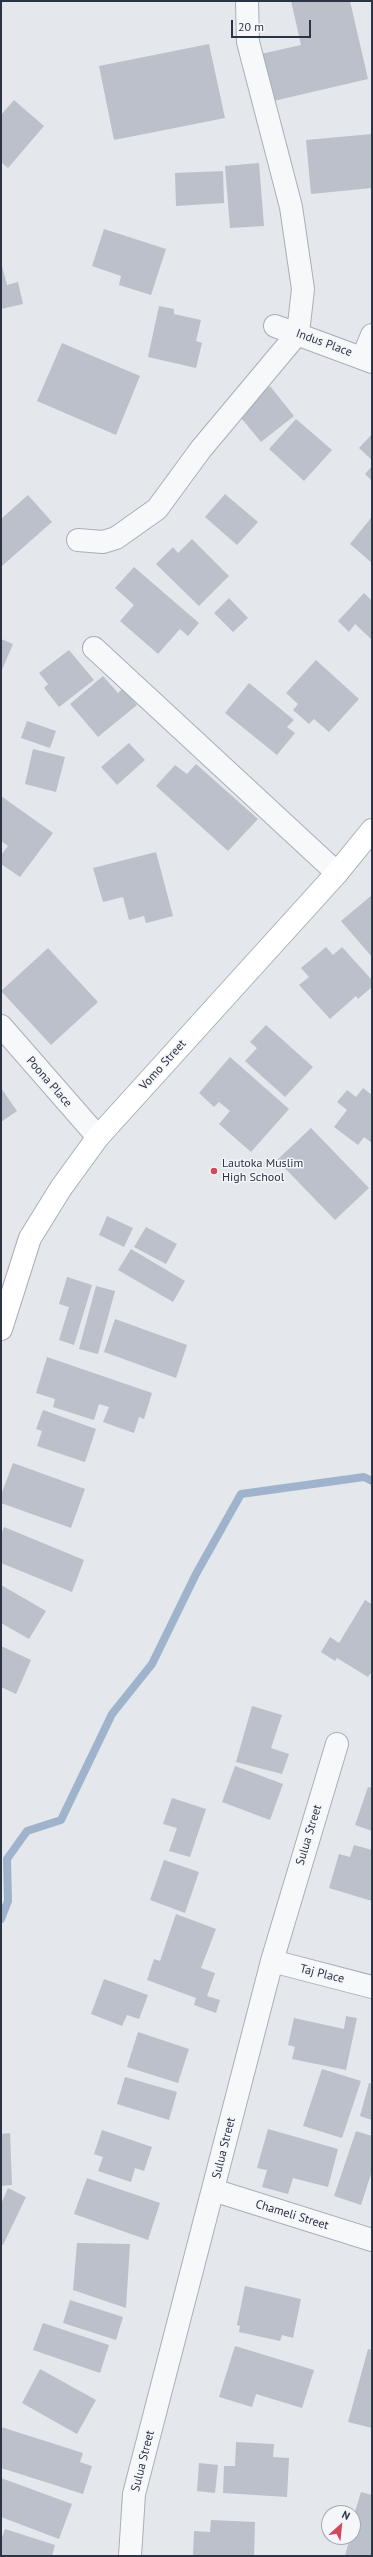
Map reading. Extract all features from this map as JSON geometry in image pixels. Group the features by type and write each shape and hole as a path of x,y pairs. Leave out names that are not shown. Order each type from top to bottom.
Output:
{"main road":[{"name":"Vomo Street","path":"1,1329 30,1238 61,1188 98,1137 336,873 372,830"}],"street":[{"path":"78,540 103,542 116,538 157,509 201,449 298,333 303,289 291,206 248,42 247,1"},
{"name":"Indus Place","path":"275,326 368,359"},
{"path":"368,359 372,335"},
{"path":"94,648 336,873"},
{"name":"Poona Place","path":"1,1026 98,1137"},
{"name":"Sulua Street","path":"130,2556 134,2494 272,1961 337,1744"},
{"name":"Taj Place","path":"272,1961 372,1987"},
{"name":"Chameli Street","path":"213,2190 372,2240"}],"building":[{"path":"291,1 350,1 368,79 265,103 252,56 301,45"},
{"path":"209,44 225,118 114,140 99,66"},
{"path":"14,100 44,126 8,168 1,162 1,115"},
{"path":"372,134 372,188 311,194 306,140"},
{"path":"259,163 264,226 230,228 225,166"},
{"path":"223,171 224,203 176,206 175,173"},
{"path":"104,229 166,249 151,295 119,285 121,276 92,266"},
{"path":"1,262 7,285 18,282 23,304 1,309"},
{"path":"159,306 174,309 174,314 201,320 196,341 202,343 196,368 148,357"},
{"path":"62,343 140,376 116,435 37,401"},
{"path":"270,386 294,416 261,442 237,413"},
{"path":"296,419 332,450 304,481 269,449"},
{"path":"372,434 372,460 359,448"},
{"path":"372,466 372,481 365,474"},
{"path":"225,494 258,522 237,545 205,517"},
{"path":"28,495 52,522 2,566 1,519"},
{"path":"371,518 372,519 372,563 350,544"},
{"path":"192,539 229,576 199,606 156,564 173,547 178,553"},
{"path":"134,567 199,623 188,636 180,629 158,654 120,621 134,605 115,588"},
{"path":"364,593 372,601 372,640 355,624 349,632 338,621"},
{"path":"229,598 248,618 233,632 214,613"},
{"path":"1,639 13,644 1,672"},
{"path":"69,650 94,680 59,707 44,688 48,684 39,673"},
{"path":"316,660 359,699 329,732 314,719 309,724 293,710 298,704 286,693"},
{"path":"103,676 118,693 123,688 137,705 98,737 70,704"},
{"path":"249,683 294,720 287,727 295,733 277,755 225,713"},
{"path":"27,721 56,731 50,748 21,738"},
{"path":"129,743 145,760 117,785 101,767"},
{"path":"33,749 65,757 56,792 25,784"},
{"path":"196,764 258,819 228,851 156,786 175,765 187,774"},
{"path":"1,796 53,833 20,877 1,864 1,855 8,846 1,841"},
{"path":"156,852 173,916 146,923 144,916 129,920 123,897 103,902 93,868"},
{"path":"372,895 372,957 341,921"},
{"path":"326,947 333,955 342,947 372,980 372,987 358,999 356,996 330,1019 299,985 309,977 301,968"},
{"path":"48,948 98,1002 51,1045 1,991"},
{"path":"266,1025 313,1067 285,1097 245,1061 257,1048 250,1042"},
{"path":"230,1057 289,1109 251,1152 219,1124 230,1111 219,1102 214,1107 199,1093"},
{"path":"1,1088 17,1111 1,1122"},
{"path":"363,1088 372,1095 372,1143 364,1137 358,1145 334,1127 347,1110 337,1102 347,1090 356,1097"},
{"path":"311,1128 369,1188 335,1220 277,1160"},
{"path":"107,1216 133,1228 124,1247 99,1235"},
{"path":"146,1227 177,1244 166,1264 134,1247"},
{"path":"131,1249 185,1281 173,1302 118,1270"},
{"path":"67,1277 92,1285 74,1345 59,1340 69,1307 59,1304"},
{"path":"96,1286 115,1291 98,1354 79,1349"},
{"path":"115,1319 187,1345 176,1378 104,1352"},
{"path":"47,1357 152,1393 144,1419 139,1417 134,1433 103,1422 109,1407 99,1404 94,1420 53,1407 55,1399 36,1393"},
{"path":"43,1410 96,1429 85,1462 37,1446 42,1431 36,1429"},
{"path":"13,1463 85,1489 71,1528 1,1503 1,1495"},
{"path":"4,1527 84,1560 72,1592 1,1563 1,1535"},
{"path":"1,1585 46,1611 29,1639 1,1623"},
{"path":"365,1600 372,1604 372,1671 368,1677 337,1658 335,1661 321,1652 330,1637 339,1643"},
{"path":"1,1646 31,1660 16,1694 1,1687"},
{"path":"252,1706 282,1715 271,1748 289,1754 282,1774 236,1762"},
{"path":"235,1766 283,1784 270,1820 222,1802"},
{"path":"368,1787 372,1788 372,1831 355,1825"},
{"path":"172,1798 206,1809 190,1857 169,1851 177,1828 163,1824"},
{"path":"354,1845 372,1850 372,1901 329,1888 339,1854 350,1857"},
{"path":"164,1860 199,1872 185,1913 150,1900"},
{"path":"176,1914 216,1929 201,1968 215,1973 207,1996 220,2000 216,2013 194,2005 196,1998 147,1980 154,1959 160,1961"},
{"path":"104,1979 148,1995 139,2019 127,2015 122,2026 91,2014"},
{"path":"346,2016 357,2018 346,2070 292,2059 295,2047 288,2045 294,2018 344,2029"},
{"path":"138,2032 189,2049 178,2083 127,2067"},
{"path":"322,2069 361,2081 342,2138 303,2126"},
{"path":"125,2077 177,2092 169,2120 117,2104"},
{"path":"369,2083 372,2084 372,2120 360,2116"},
{"path":"268,2129 338,2149 328,2187 293,2178 288,2194 262,2187 267,2170 257,2168"},
{"path":"102,2130 152,2147 144,2171 135,2168 131,2182 98,2171 103,2157 94,2154"},
{"path":"356,2131 372,2136 372,2171 361,2205 334,2196"},
{"path":"10,2133 12,2185 1,2186 1,2134"},
{"path":"87,2178 160,2203 148,2240 74,2214"},
{"path":"8,2188 26,2197 3,2245 1,2244 1,2204"},
{"path":"77,2243 130,2244 126,2308 73,2290"},
{"path":"245,2286 301,2299 293,2338 282,2335 280,2341 239,2332 240,2326 237,2325"},
{"path":"70,2300 123,2317 116,2340 63,2323"},
{"path":"43,2323 109,2345 100,2373 33,2350"},
{"path":"235,2346 314,2370 302,2408 256,2394 252,2407 219,2397"},
{"path":"368,2349 372,2350 372,2428 348,2422"},
{"path":"40,2369 96,2400 77,2434 22,2403"},
{"path":"1,2427 83,2453 80,2462 92,2466 83,2494 1,2468"},
{"path":"236,2442 274,2444 273,2457 289,2458 287,2497 223,2493 224,2466 235,2466"},
{"path":"199,2463 218,2465 215,2493 197,2491"},
{"path":"1,2478 72,2504 59,2539 1,2517"},
{"path":"361,2492 372,2495 372,2556 345,2556 348,2545 361,2545 361,2505 357,2505"},
{"path":"211,2520 255,2522 254,2556 193,2556 194,2531 210,2532"},
{"path":"5,2529 55,2545 52,2556 1,2556 1,2540"}],"waterway":[{"path":"1,1919 8,1901 7,1859 27,1831 61,1820 112,1714 152,1664 196,1574 241,1494 364,1477 372,1481"}],"place":[{"name":"Lautoka Muslim High School","path":"214,1171"}]}
